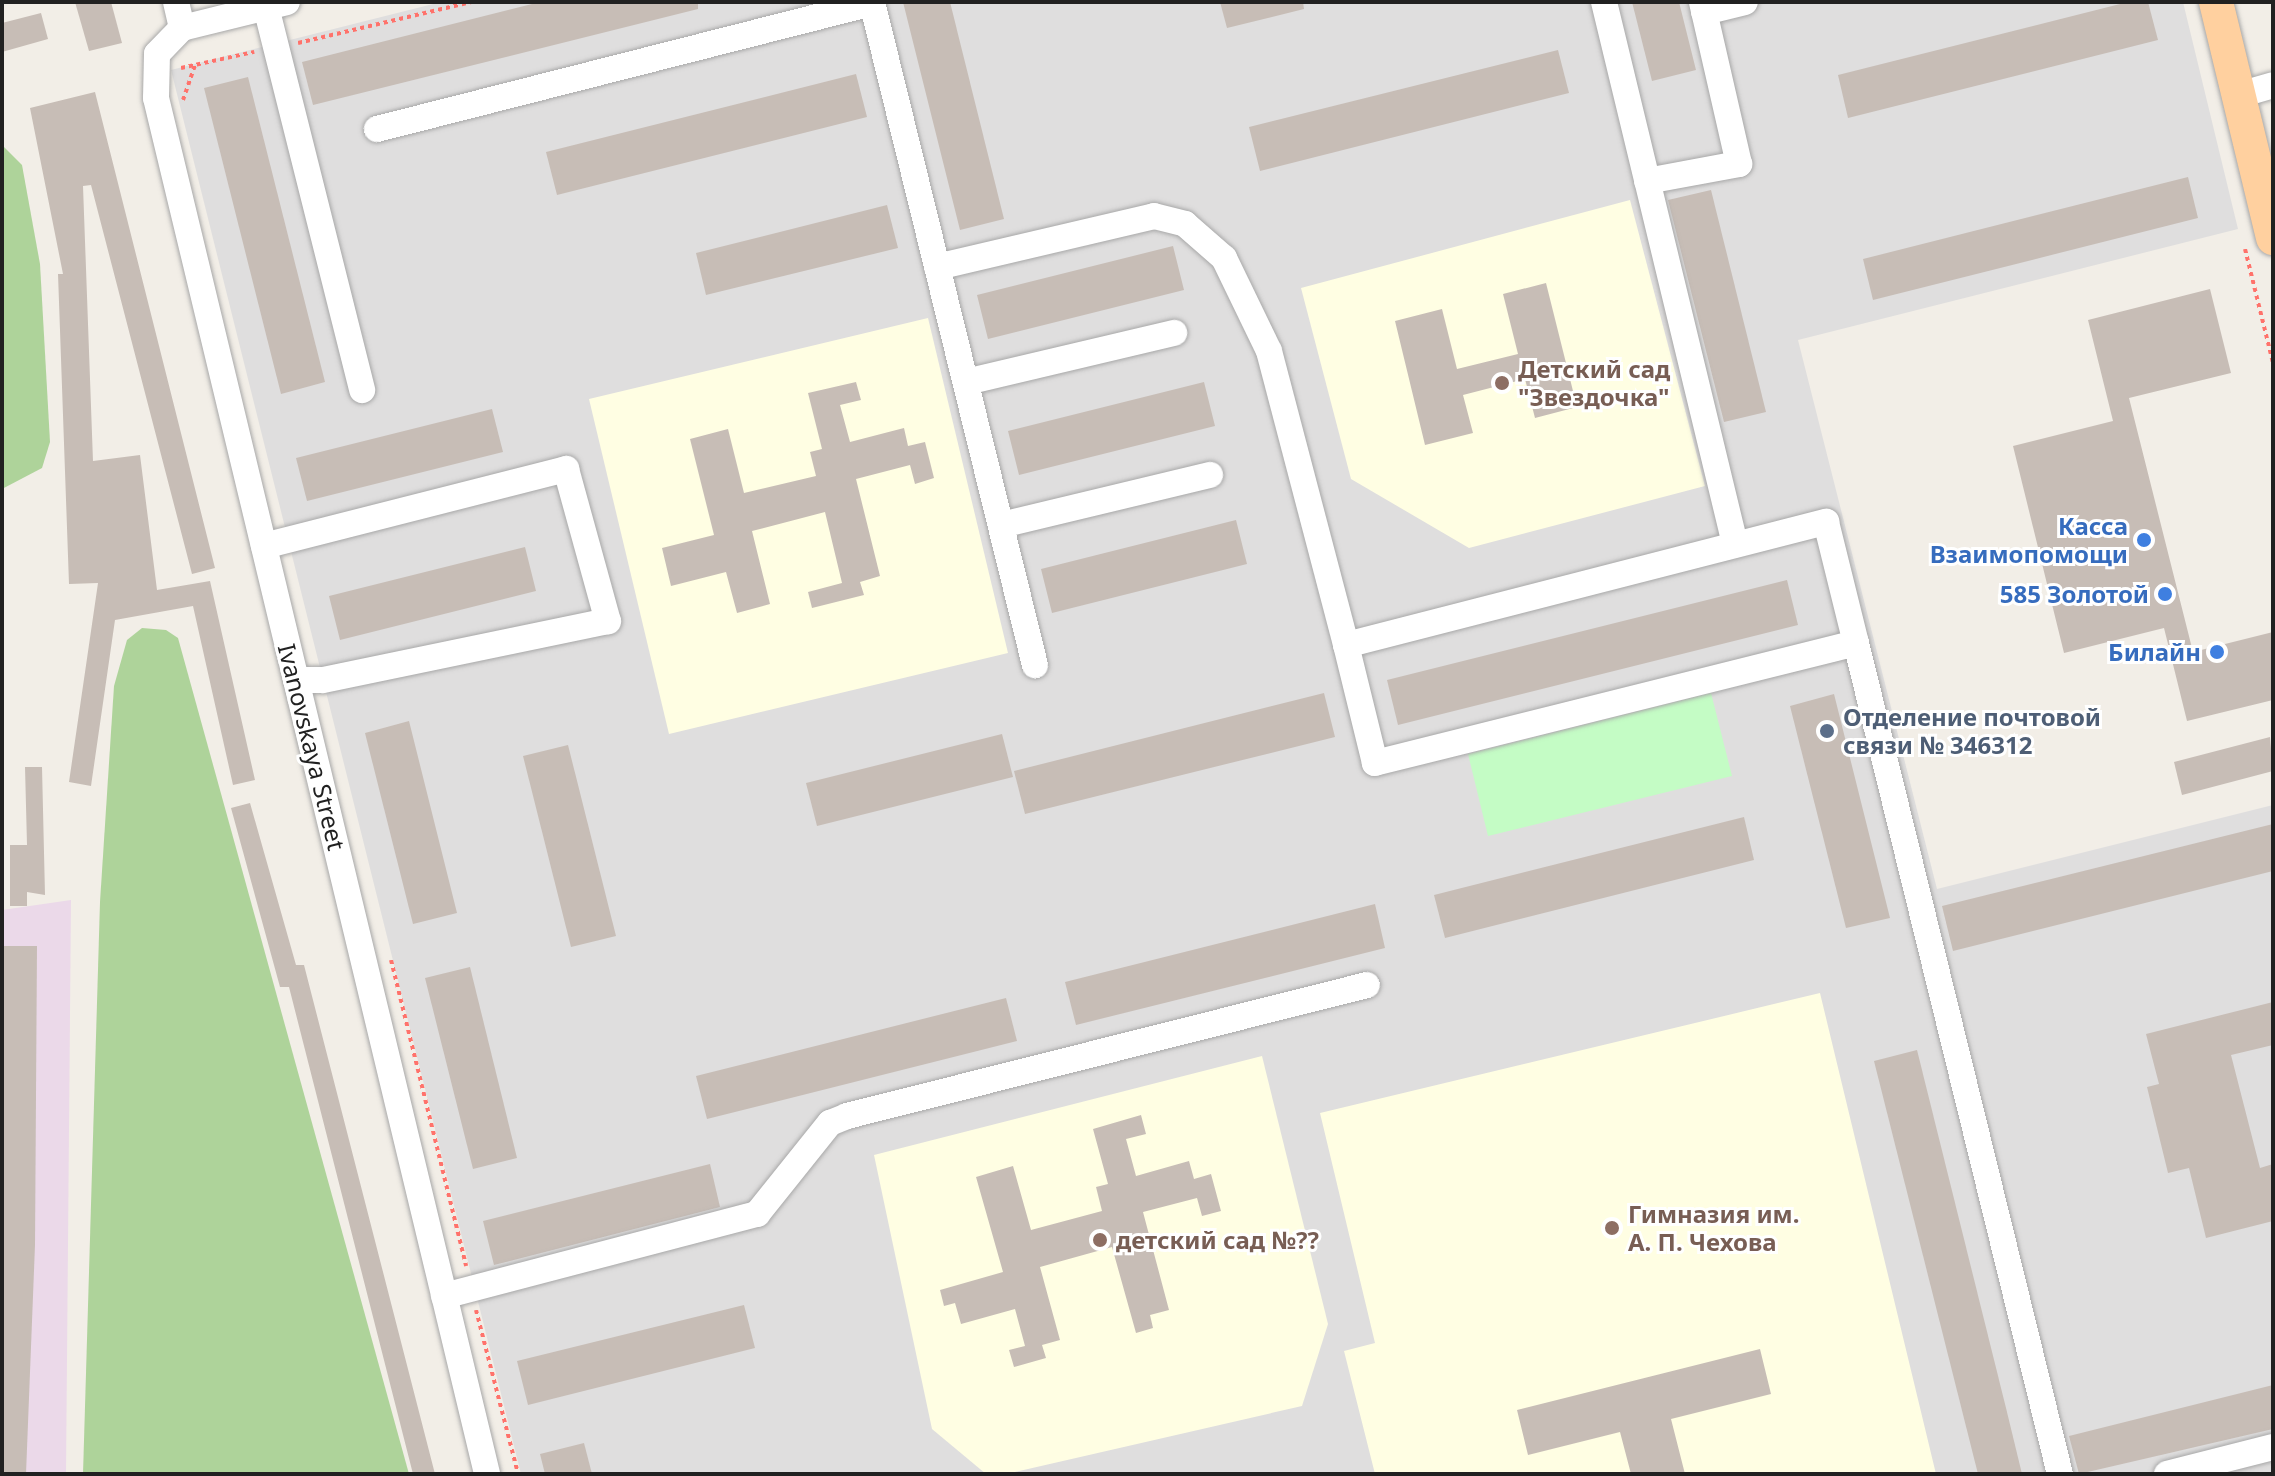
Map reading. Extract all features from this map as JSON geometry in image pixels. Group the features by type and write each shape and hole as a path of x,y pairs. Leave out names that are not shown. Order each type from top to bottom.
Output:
{"main road":[{"path":"2216,2 2273,238"}],"street":[{"path":"176,2 182,28 276,5 275,48 362,390"},
{"path":"377,129 872,2 1035,665"},
{"path":"1604,2 1735,544"},
{"path":"1647,181 1739,164 1703,7 1745,2"},
{"name":"Ivanovskaya Street","path":"182,28 157,54 156,98 487,1474"},
{"path":"2239,95 2273,85"},
{"path":"937,267 1154,216 1185,224 1224,258 1269,351 1375,763 1856,643"},
{"path":"966,382 1174,333"},
{"path":"264,546 566,469 608,621 322,680 296,680"},
{"path":"1001,525 1210,475"},
{"path":"1346,645 1826,522 2060,1474"},
{"path":"444,1296 757,1214 830,1123 847,1116 1367,985"},
{"path":"2167,1474 2273,1447"}],"path":[{"path":"157,72 471,2"},
{"path":"186,114 183,99 195,65"},
{"path":"389,954 518,1474"}],"shaded area":[{"path":"441,2 2183,2 2238,229 1798,340 1937,889 2273,805 2273,1474 521,1474 171,70"},
{"name":"Детский сад \"Звездочка\"","path":"1630,200 1705,486 1469,548 1351,479 1301,288"},
{"path":"928,318 1008,653 669,734 589,399"},
{"path":"71,900 66,1474 2,1474 2,910"},
{"name":"Гимназия им. А. П. Чехова","path":"1820,993 1936,1474 1375,1474 1344,1351 1375,1343 1320,1113"},
{"name":"детский сад №??","path":"1262,1056 1328,1324 1302,1406 1006,1474 986,1474 932,1429 874,1155"}],"green space":[{"path":"2,145 22,165 40,264 50,442 42,468 2,489"},
{"path":"142,628 166,630 178,638 409,1474 83,1474 100,902 114,686 127,640"},
{"path":"1711,693 1732,776 1488,836 1468,754"}],"building":[{"path":"75,2 111,2 122,43 89,51"},
{"path":"540,2 698,2 698,9 313,105 302,62"},
{"path":"903,2 950,2 1004,219 960,230"},
{"path":"1220,2 1303,2 1304,9 1227,28"},
{"path":"1632,2 1679,2 1696,70 1652,81"},
{"path":"2128,2 2148,2 2158,40 1848,118 1838,75"},
{"path":"41,13 48,39 2,52 2,23"},
{"path":"1558,50 1569,93 1260,171 1249,127"},
{"path":"856,74 867,117 557,195 546,152"},
{"path":"248,77 325,382 281,394 204,88"},
{"path":"95,92 215,568 192,574 91,185 83,186 93,461 140,455 157,590 210,581 255,780 233,785 193,606 115,620 91,786 69,782 98,583 69,584 58,274 63,274 30,108"},
{"path":"2188,177 2198,218 1873,300 1863,259"},
{"path":"1711,190 1766,412 1724,422 1668,200"},
{"path":"887,205 898,248 706,295 696,253"},
{"path":"1173,246 1184,290 988,339 977,295"},
{"path":"1546,283 1577,407 1535,418 1525,379 1463,395 1473,433 1425,445 1395,321 1442,309 1457,369 1518,354 1503,294"},
{"path":"2210,289 2231,373 2129,398 2193,652 2273,632 2273,700 2187,721 2164,628 2064,653 2013,446 2113,421 2088,320"},
{"path":"856,382 861,400 840,405 850,442 904,428 908,446 925,442 934,478 915,484 910,465 856,479 880,576 860,582 864,595 812,608 808,592 842,583 825,512 752,531 770,604 737,613 726,572 671,586 662,548 714,535 690,439 728,429 744,493 816,476 810,452 822,449 808,393"},
{"path":"1204,382 1215,426 1019,475 1008,431"},
{"path":"492,409 503,452 307,501 296,458"},
{"path":"1236,520 1247,564 1052,613 1041,569"},
{"path":"525,547 536,591 340,640 329,596"},
{"path":"1787,580 1798,625 1398,725 1387,680"},
{"path":"1324,693 1335,737 1025,814 1014,771"},
{"path":"1834,694 1890,918 1846,928 1790,706"},
{"path":"409,721 457,913 413,924 365,733"},
{"path":"1002,734 1013,777 817,826 806,783"},
{"path":"2270,737 2273,771 2182,795 2174,762"},
{"path":"568,745 616,936 571,947 523,756"},
{"path":"25,767 42,767 45,895 27,892 27,906 10,906 10,845 27,845"},
{"path":"250,803 296,965 304,965 435,1474 413,1474 289,987 280,987 231,808"},
{"path":"1744,817 1754,860 1445,938 1434,895"},
{"path":"2273,824 2273,871 1953,951 1942,906"},
{"path":"1375,904 1385,948 1076,1025 1065,982"},
{"path":"2,946 37,946 35,1245 26,1474 2,1474"},
{"path":"470,967 517,1158 473,1169 425,978"},
{"path":"1006,998 1017,1041 707,1119 696,1076"},
{"path":"2273,1002 2273,1045 2231,1055 2260,1168 2273,1164 2273,1221 2206,1238 2189,1168 2168,1173 2147,1087 2159,1084 2146,1034"},
{"path":"1917,1050 2022,1474 1978,1474 1874,1061"},
{"path":"1141,1115 1146,1134 1126,1139 1136,1176 1189,1161 1194,1179 1211,1174 1221,1211 1202,1216 1197,1198 1143,1212 1169,1310 1150,1315 1153,1328 1136,1333 1112,1247 1040,1267 1060,1340 1042,1345 1046,1358 1014,1367 1009,1350 1025,1346 1015,1309 961,1324 955,1303 944,1306 940,1290 1003,1272 976,1177 1013,1166 1031,1230 1102,1211 1096,1187 1108,1184 1093,1129"},
{"path":"710,1164 720,1207 494,1265 483,1221"},
{"path":"744,1305 755,1348 528,1405 517,1361"},
{"path":"1760,1349 1771,1394 1671,1419 1685,1474 1631,1474 1620,1432 1528,1455 1517,1410"},
{"path":"2273,1385 2273,1429 2079,1474 2069,1436"},
{"path":"584,1443 592,1474 545,1474 540,1454"}],"place":[{"name":"Детский сад \"Звездочка\"","path":"1502,383"},
{"name":"Касса Взаимопомощи","path":"2144,540"},
{"name":"585 Золотой","path":"2165,594"},
{"name":"Билайн","path":"2217,652"},
{"name":"Отделение почтовой связи № 346312","path":"1827,731"},
{"name":"Гимназия им. А. П. Чехова","path":"1612,1228"},
{"name":"детский сад №??","path":"1100,1240"}]}
